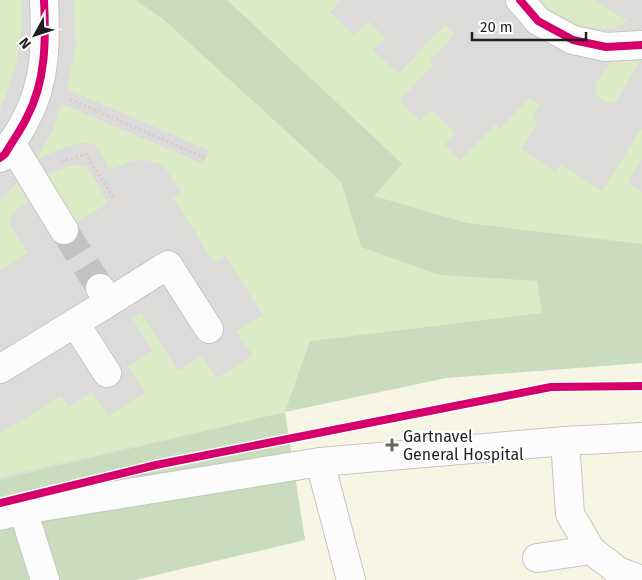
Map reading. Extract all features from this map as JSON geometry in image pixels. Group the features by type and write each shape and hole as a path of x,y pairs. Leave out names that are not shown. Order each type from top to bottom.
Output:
{"street":[{"path":"44,0 46,38 40,85 28,117 6,151 29,173 64,230"},
{"path":"520,0 538,21 573,40 606,47 642,45"},
{"path":"0,369 75,323 105,295 168,265 209,329"},
{"path":"75,323 107,373"},
{"path":"45,580 11,513 320,462 565,441 642,437"},
{"path":"565,441 570,514 591,550 618,571 642,580"},
{"path":"320,462 351,580"},
{"path":"537,558 591,550"}],"path":[{"path":"40,85 205,158"},
{"path":"29,173 86,154 114,199"}],"shaded area":[{"path":"0,0 74,0 76,47 68,89 209,150 310,341 285,412 0,479"},
{"path":"227,0 642,0 642,244 467,223 373,196 320,88"},
{"name":"Gartnavel General Hospital","path":"642,363 642,580 0,580 0,479 285,412 446,378"}],"green space":[{"path":"0,0 21,0 22,28 15,69 0,109"},
{"path":"74,0 135,0 163,19 341,183 361,247 439,275 537,281 542,313 310,341 285,412 0,477 0,434 61,396 69,407 92,392 108,416 146,393 128,366 153,351 132,318 141,312 178,371 201,356 217,378 253,355 236,332 263,315 225,256 214,262 173,198 182,193 164,166 142,159 109,170 99,149 86,143 68,146 36,160 53,130 62,104 203,164 209,150 67,89 76,47"},
{"path":"135,0 227,0 402,164 374,196 467,223 642,244 642,363 446,378 285,412 310,341 542,313 537,281 439,275 361,247 341,182 163,19"},
{"path":"227,0 340,0 330,12 354,35 368,21 385,38 373,50 398,74 445,25 455,34 429,61 433,65 399,101 420,121 431,110 455,133 444,145 460,160 495,125 500,129 529,98 540,105 532,118 538,122 521,149 556,172 561,164 602,191 642,128 642,159 628,182 642,192 642,244 467,223 373,196 402,163"},
{"path":"539,0 594,0 628,21 614,29 576,24 551,11"},
{"path":"612,61 640,61 617,100 613,103 601,99 595,90 598,80"},
{"path":"73,165 86,167 108,203 76,223 47,175"},
{"path":"22,178 34,198 11,215 10,224 28,253 0,271 0,201"},
{"path":"285,412 305,540 135,580 0,580 0,479"}],"tunnel":[{"path":"64,230 100,288"}],"cycle path":[{"path":"0,158 5,154 22,127 38,89 45,45 44,0"},
{"path":"520,0 538,21 573,40 606,47 642,45"},
{"path":"0,503 156,465 551,387 642,386"}],"place":[{"name":"Gartnavel General Hospital","path":"392,445"}]}
